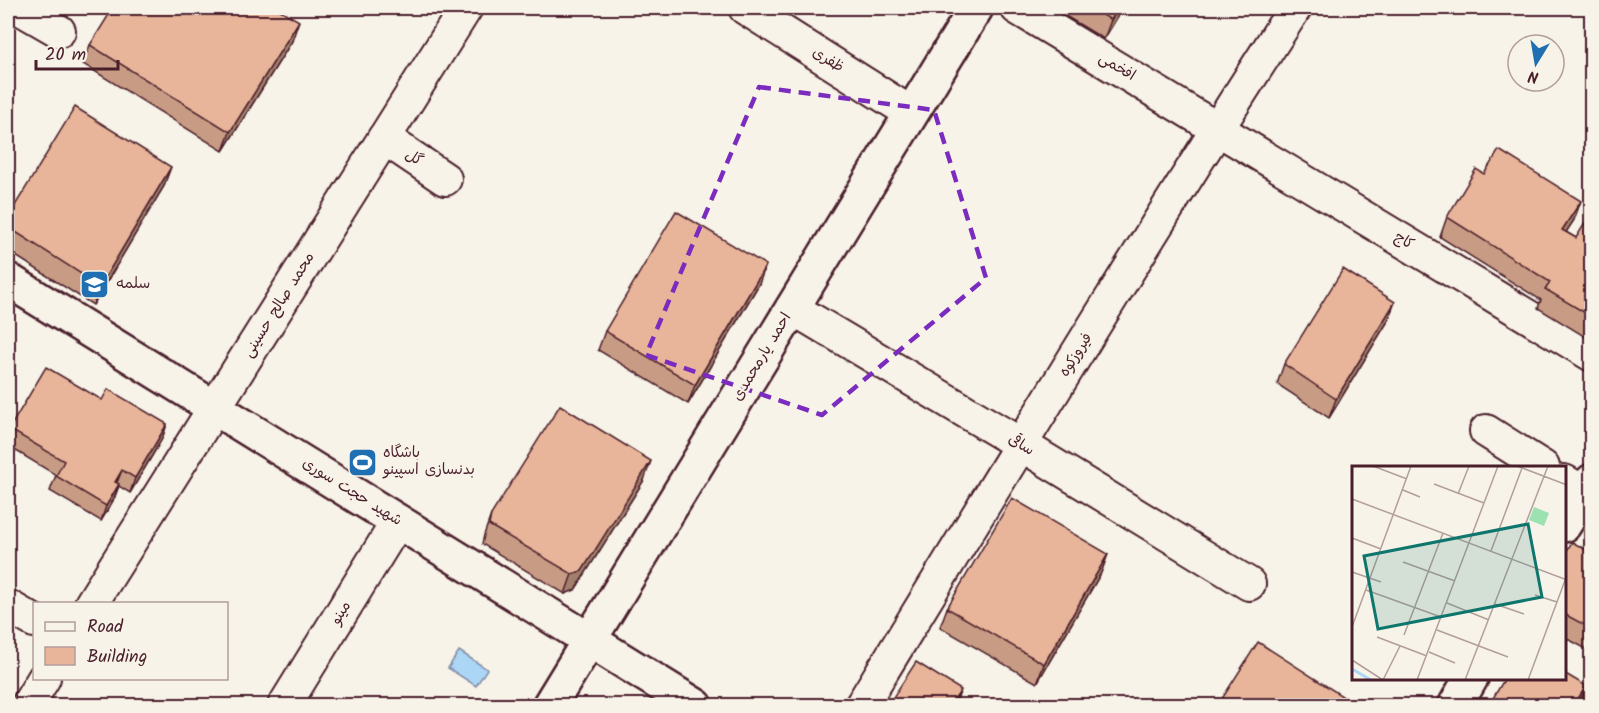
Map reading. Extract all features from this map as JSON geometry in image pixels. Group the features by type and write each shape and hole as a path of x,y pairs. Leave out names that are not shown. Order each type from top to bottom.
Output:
{"street":[{"path":"19,8 59,31"},
{"name":"ظفری","path":"745,8 911,112"},
{"name":"احمد یارمحمدی","path":"549,705 976,8"},
{"name":"افخمی","path":"1017,8 1217,127"},
{"name":"فیروزکوه","path":"861,705 1020,444 1217,127 1294,8"},
{"name":"محمد صالح حسینی","path":"92,602 384,138 454,12"},
{"name":"کاج","path":"1217,127 1592,355"},
{"name":"گل","path":"384,138 445,179"},
{"name":"شهید حجت سوری","path":"8,279 696,705"},
{"name":"ساقی","path":"792,308 1249,584"},
{"path":"1486,431 1541,466"},
{"path":"1566,521 1583,488"},
{"name":"مینو","path":"284,705 398,521"},
{"path":"8,606 33,620"},
{"path":"27,705 43,680"},
{"path":"1455,705 1470,680"}],"highlighted area":[{"path":"759,87 934,110 986,278 822,415 646,355"}],"water":[{"path":"459,651 487,669 476,686 448,668"}],"building":[{"path":"113,8 277,8 299,21 230,132 90,45"},
{"path":"1091,8 1118,8 1111,20"},
{"path":"75,107 171,167 100,286 8,227 8,217"},
{"path":"1499,150 1581,201 1562,230 1576,238 1587,220 1592,223 1592,317 1545,289 1550,282 1447,217 1476,169 1484,174"},
{"path":"676,211 766,265 695,385 605,331"},
{"path":"1343,269 1395,302 1336,399 1284,364"},
{"path":"46,367 102,400 108,389 167,424 135,478 122,470 115,482 119,484 106,506 56,476 64,461 9,429"},
{"path":"560,405 651,461 582,571 572,574 489,525 491,515"},
{"path":"1012,498 1108,554 1044,664 947,608"},
{"path":"1572,542 1592,553 1592,629 1566,615 1566,552"},
{"path":"1258,642 1356,705 1218,705"},
{"path":"916,662 961,690 951,705 888,705"},
{"path":"1566,674 1586,686 1574,705 1489,705 1504,680 1566,680"},
{"path":"1592,691 1592,705 1578,705 1585,693"}],"place":[{"name":"سلمه","path":"95,284"},
{"name":"باشگاه بدنسازی اسپینو","path":"362,462"}]}
